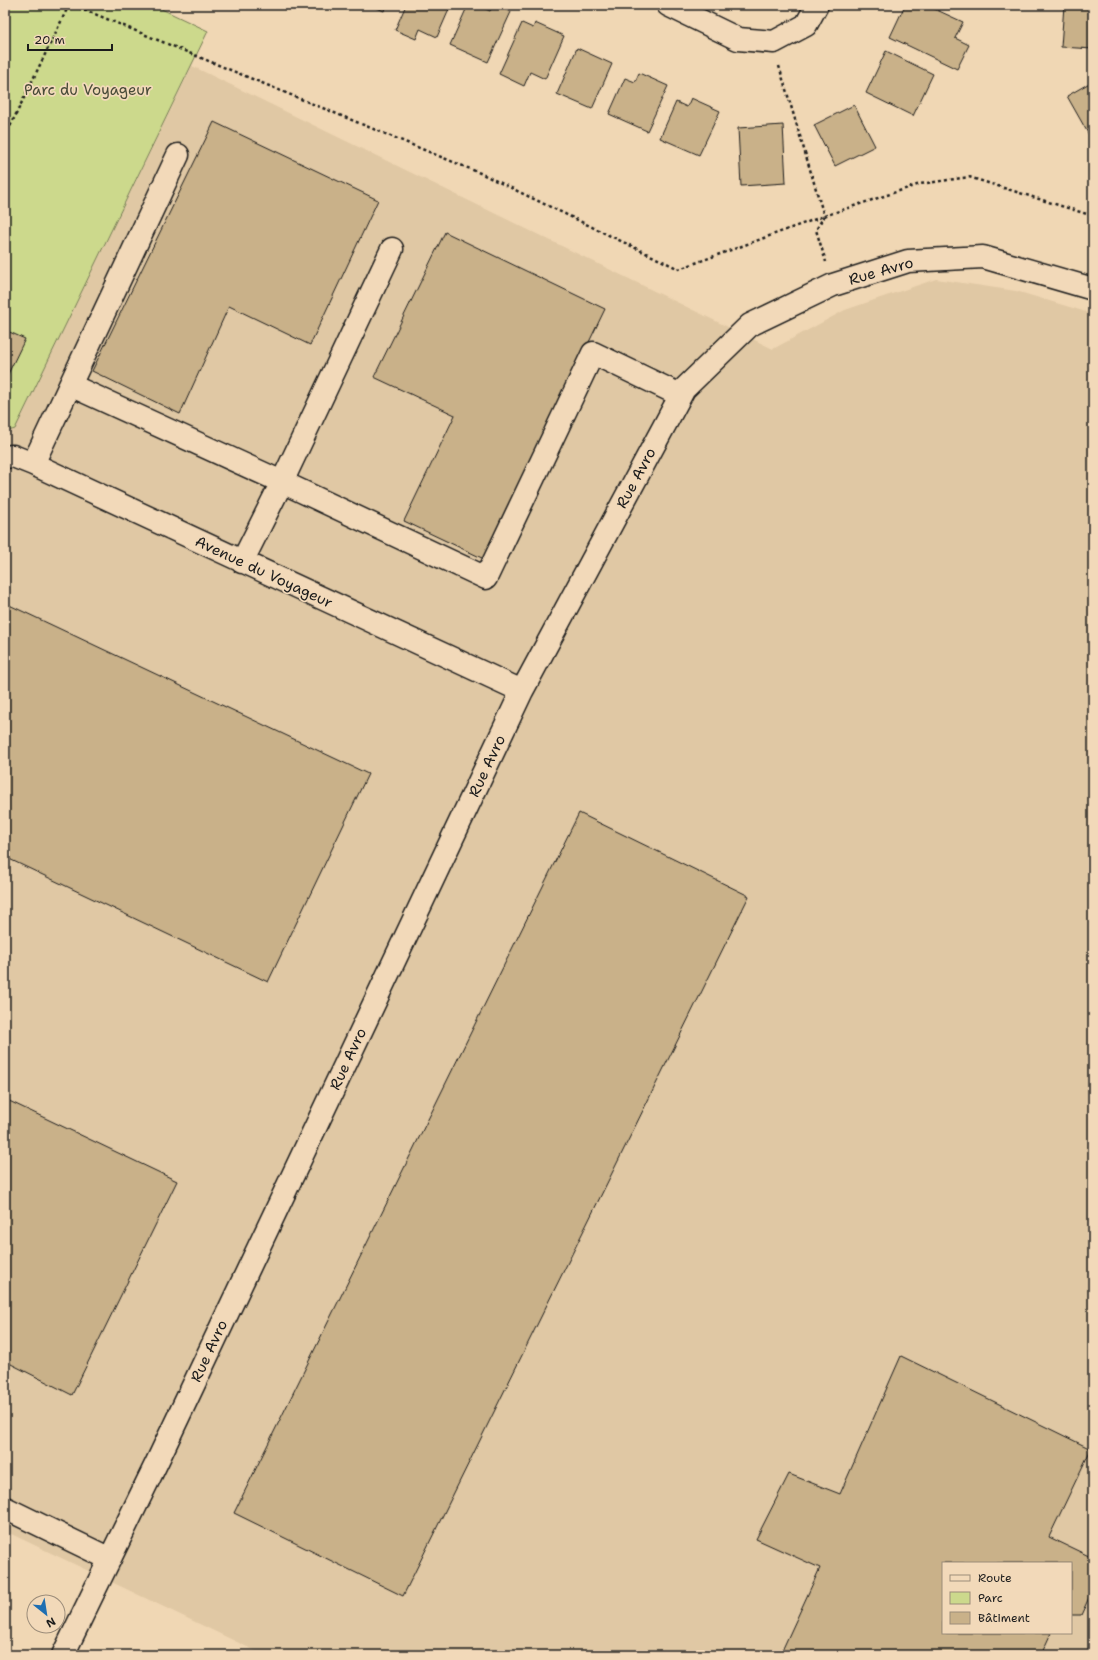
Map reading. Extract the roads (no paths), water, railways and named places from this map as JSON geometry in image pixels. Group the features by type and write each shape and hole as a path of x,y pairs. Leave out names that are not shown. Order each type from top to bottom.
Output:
{"street":[{"path":"668,5 738,38 774,42 806,25 817,5"},
{"path":"33,464 178,155"},
{"path":"242,562 282,482 392,249"},
{"name":"Rue Avro","path":"63,1655 522,691 684,389 750,325 833,285 908,261 983,257 1093,289"},
{"path":"70,385 282,482 486,578 593,353 680,395"},
{"name":"Avenue du Voyageur","path":"5,457 13,456 33,464 522,691"},
{"path":"5,1508 110,1559"}],"park label":[{"name":"Parc du Voyageur","path":"88,90"}]}
